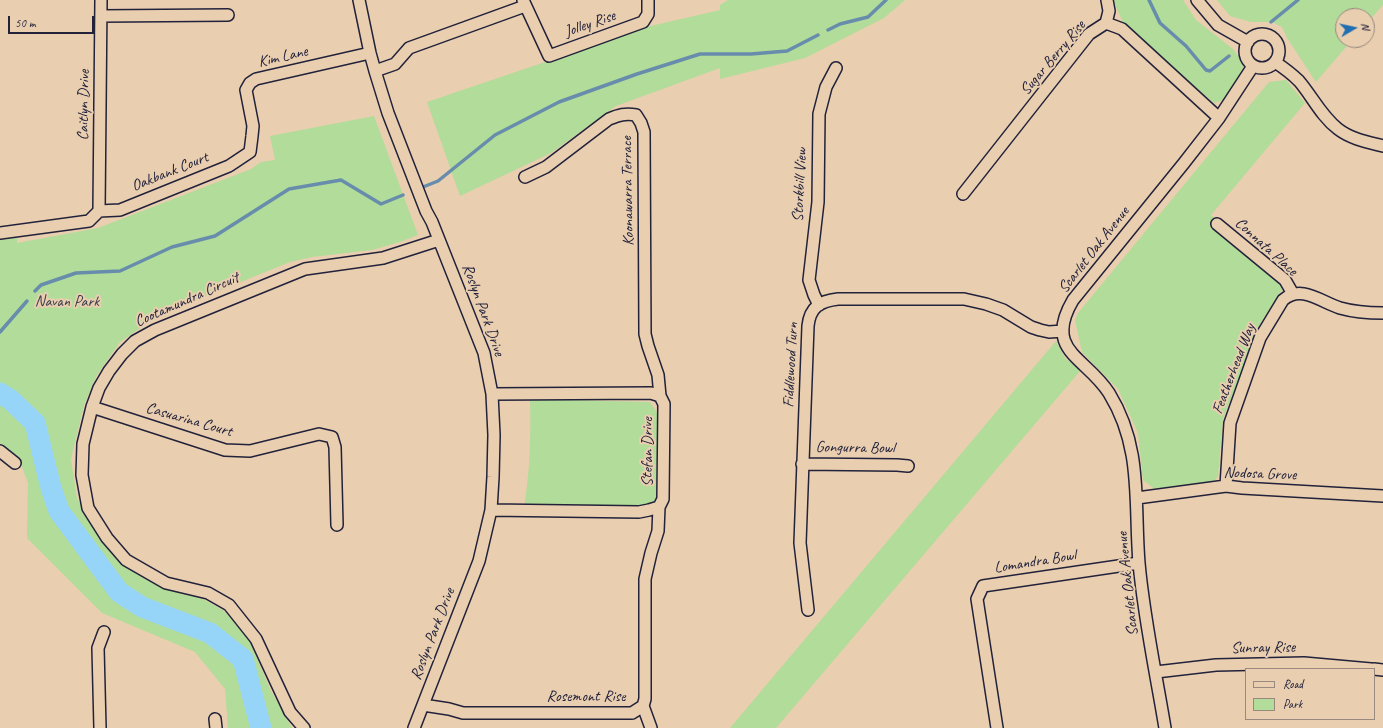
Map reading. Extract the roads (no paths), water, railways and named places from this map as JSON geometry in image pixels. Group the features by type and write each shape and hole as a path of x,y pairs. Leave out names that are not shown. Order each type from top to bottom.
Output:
{"street":[{"name":"Caitlyn Drive","path":"99,211 101,0"},
{"name":"Roslyn Park Drive","path":"359,0 374,71 388,113 484,353 492,394 494,435 491,510 479,560 414,728"},
{"name":"Jolley Rise","path":"524,3 548,56 643,22 648,14 648,0"},
{"path":"1106,0 1109,11 1106,23"},
{"path":"1197,0 1218,25 1248,42"},
{"path":"374,71 395,64 410,48 524,3"},
{"path":"101,16 228,15"},
{"name":"Sugar Berry Rise","path":"963,194 1089,34 1106,23 1122,29 1219,118"},
{"path":"1259,34 1270,36 1278,45 1278,57 1275,62 1267,68 1253,66 1246,57 1245,51 1248,42 1259,34"},
{"name":"Kim Lane","path":"250,152 253,126 246,90 250,83 256,79 370,53"},
{"path":"1275,62 1287,70 1299,82 1322,113 1337,129 1356,140 1383,146"},
{"name":"Scarlet Oak Avenue","path":"1166,728 1148,632 1139,563 1136,475 1132,449 1122,418 1108,391 1099,380 1071,354 1064,340 1063,331 1065,316 1073,300 1219,118 1253,66"},
{"name":"Storkbill View","path":"819,305 814,296 809,280 818,202 819,114 826,88 836,68"},
{"name":"Koonawarra Terrace","path":"525,177 546,167 609,119 620,114 627,114 636,115 641,122 644,132 645,334 658,375 660,396"},
{"name":"Oakbank Court","path":"99,211 120,210 229,166 250,152"},
{"path":"0,233 89,221 99,211"},
{"name":"Connata Place","path":"1217,224 1285,280 1293,294"},
{"name":"Cootamundra Circuit","path":"304,728 290,712 256,638 229,606 208,593 166,583 126,560 107,538 88,508 82,475 83,444 92,407 99,388 109,371 122,354 135,341 155,330 305,269 383,258 439,240"},
{"path":"1293,294 1307,294 1340,308 1364,313 1383,313"},
{"name":"Featherhead Way","path":"1226,486 1230,423 1260,338 1282,300 1293,294"},
{"path":"819,305 830,300 845,299 964,299 1003,310 1031,327 1040,330 1050,332 1063,331"},
{"name":"Fiddlewood Turn","path":"808,610 800,544 802,464 808,319 811,313 819,305"},
{"name":"Stefan Drive","path":"491,510 639,512 659,507 663,499 664,404 660,396 651,393 492,394"},
{"name":"Casuarina Court","path":"92,407 225,450 250,451 319,434 332,437 335,447 337,525"},
{"path":"0,451 15,463"},
{"name":"Gongurra Bowl","path":"802,464 908,466"},
{"name":"Nodosa Grove","path":"1137,498 1226,486 1383,496"},
{"name":"Rosemont Rise","path":"423,705 463,713 632,713 643,706 645,699 645,579 658,531 659,507"},
{"name":"Lomandra Bowl","path":"997,728 977,599 983,586 1139,563"},
{"path":"100,728 98,648 104,632"},
{"name":"Sunray Rise","path":"1156,672 1216,664 1304,663 1360,668"},
{"path":"643,706 651,728"}],"waterway":[{"path":"828,30 840,24 868,17 886,0"},
{"path":"1149,0 1160,23 1186,46 1206,70 1210,71 1229,56"},
{"path":"1271,22 1298,0"},
{"path":"1254,36 1259,32"},
{"path":"418,189 438,181 495,135 559,102 637,74 700,54 751,54 787,51 818,35"},
{"path":"35,291 41,285 76,273 120,271 172,247 215,236 289,189 341,180 381,204 403,195"},
{"path":"0,332 27,301"},
{"path":"0,393 11,400 35,423 51,488 59,511 119,592 142,607 210,633 243,659 261,728"}],"park label":[{"name":"Navan Park","path":"67,302"}]}
